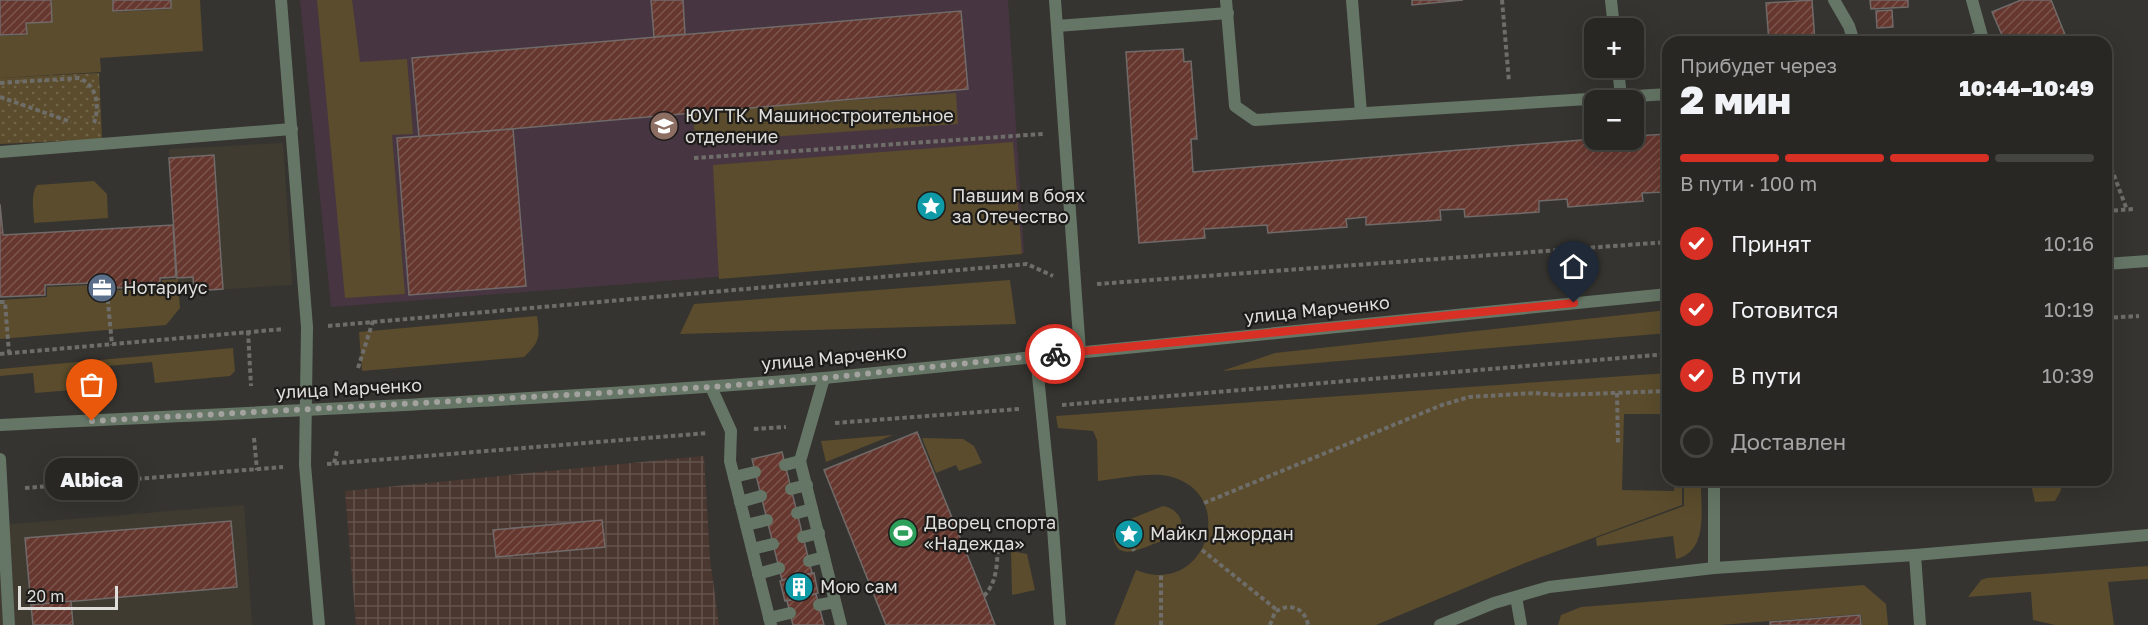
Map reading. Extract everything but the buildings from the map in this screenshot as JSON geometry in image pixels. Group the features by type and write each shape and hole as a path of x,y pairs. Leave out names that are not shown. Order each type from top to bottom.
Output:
{"street":[{"path":"281,0 307,327 305,465 319,625"},
{"path":"1055,0 1080,352"},
{"path":"1226,0 1235,106 1255,120 1584,99"},
{"path":"1352,0 1361,113"},
{"path":"1611,0 1613,18"},
{"path":"1834,0 1852,36"},
{"path":"1972,0 1982,36"},
{"path":"1057,26 1228,13"},
{"path":"1644,95 1662,94"},
{"path":"0,152 292,129"},
{"path":"2112,264 2148,261"},
{"name":"улица Марченко","path":"0,425 711,387 824,378 1662,295"},
{"path":"1036,356 1052,514 1060,625"},
{"path":"824,378 800,461 841,625"},
{"path":"711,387 731,431 730,461 770,622 790,613"},
{"path":"0,459 9,625"},
{"path":"785,465 800,461"},
{"path":"734,477 756,472"},
{"path":"791,489 807,485"},
{"path":"1714,486 1714,568"},
{"path":"740,502 761,496"},
{"path":"797,513 812,509"},
{"path":"746,525 767,520"},
{"path":"803,537 819,534"},
{"path":"1440,625 1494,603 1549,587 1714,568 1914,555 2148,535"},
{"path":"752,549 773,544"},
{"path":"1914,555 1920,625"},
{"path":"809,561 824,557"},
{"path":"758,574 779,568"},
{"path":"1516,597 1521,625"},
{"path":"819,605 835,602"}],"path":[{"path":"1502,0 1511,104"},
{"path":"0,83 79,78 88,82 94,91 96,116 92,128"},
{"path":"0,97 103,132 107,143"},
{"path":"694,158 1064,132"},
{"path":"2112,170 2127,210"},
{"path":"2112,211 2134,209"},
{"path":"1120,283 1662,242"},
{"path":"0,354 1027,264"},
{"path":"93,292 107,291 112,345"},
{"path":"0,302 5,302 9,353"},
{"path":"2112,318 2139,316"},
{"path":"358,368 373,321"},
{"path":"248,331 251,386"},
{"path":"1204,503 1442,405 1469,397 1535,393 1559,395 1662,391"},
{"path":"1617,393 1618,445"},
{"path":"254,438 256,470"},
{"path":"334,463 337,452"},
{"path":"1122,521 1134,551"},
{"path":"984,596 991,588 996,575 998,542"},
{"path":"1202,550 1277,610"},
{"path":"1161,575 1161,625"},
{"path":"1270,625 1277,610 1287,606 1304,613 1308,625"}],"shaded area":[{"path":"52,0 113,0 114,12 171,9 171,0 200,0 203,51 100,58 101,72 0,78 0,36 27,35 27,23 52,23"},
{"name":"ЮУГТК. Машиностроительное отделение","path":"300,0 1008,0 1024,253 331,307"},
{"path":"317,0 352,0 360,62 407,59 413,134 392,135 405,294 345,298"},
{"path":"99,73 102,139 0,144 0,78"},
{"path":"956,93 958,124 695,142 693,111"},
{"path":"1013,142 1022,254 719,279 713,165"},
{"path":"283,143 292,285 178,292 169,149"},
{"path":"94,181 107,194 108,218 34,223 33,198 37,185"},
{"path":"178,279 180,308 166,325 0,339 0,300 47,297 47,287 90,285 92,292 162,287 162,280"},
{"path":"1010,280 1016,324 680,334 694,304"},
{"path":"1662,311 1662,334 1222,371 1275,353"},
{"path":"537,316 538,339 524,357 362,371 359,332"},
{"path":"233,348 235,371 230,376 155,383 152,362 108,366 110,387 35,393 33,373 0,376 0,369"},
{"path":"1662,373 1662,414 1624,414 1622,490 1674,491 1674,486 1682,486 1682,505 1525,563 1376,625 1114,625 1136,570 1161,575 1181,570 1196,557 1206,540 1208,520 1203,502 1190,486 1168,476 1143,475 1098,481 1097,440 1093,431 1058,428 1056,416"},
{"path":"893,435 826,462 821,441"},
{"path":"922,438 963,439 974,446 982,463 959,471 956,465 936,473"},
{"path":"704,456 710,559 719,625 356,625 345,491"},
{"path":"1684,486 1701,486 1702,514 1699,537 1687,554 1676,559 1673,536 1597,546 1596,538 1684,506"},
{"path":"2031,486 2061,486 2055,501 2035,502"},
{"path":"244,505 252,625 0,625 0,525"},
{"path":"1163,506 1172,509 1179,516 1181,524 1178,533 1171,538 1129,552 1118,548 1113,534 1118,524"},
{"path":"1011,551 1027,554 1035,590 1012,595"},
{"path":"2148,566 2148,579 2108,582 2114,625 2055,625 2033,620 2031,592 1968,597 1981,580 1987,578"},
{"path":"1864,585 1886,604 1888,625 1862,625 1861,614 1720,625 1558,625 1561,615 1581,607"}],"way so far":[{"path":"92,421 711,387 824,378 1055,354"}],"place":[{"name":"ЮУГТК. Машиностроительное отделение","path":"664,126"},
{"name":"Павшим в боях за Отечество","path":"931,206"},
{"name":"Нотариус","path":"102,288"},
{"name":"Albica","path":"92,421"},
{"name":"Дворец спорта «Надежда»","path":"903,533"},
{"name":"Майкл Джордан","path":"1129,534"},
{"name":"Мою сам","path":"799,587"}],"route":[{"path":"1055,354 1574,303"}]}
